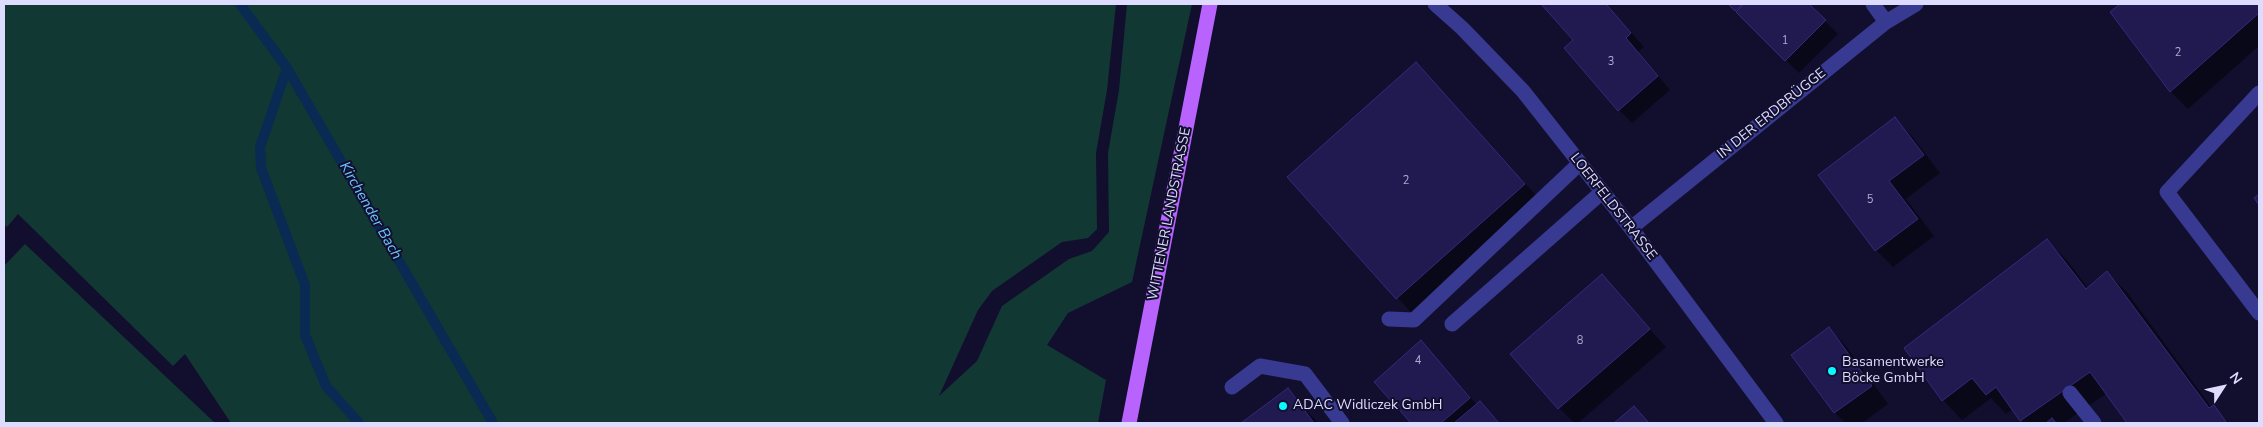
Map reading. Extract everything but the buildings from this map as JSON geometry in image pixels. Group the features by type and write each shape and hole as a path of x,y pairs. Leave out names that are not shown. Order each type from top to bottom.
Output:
{"main road":[{"name":"WITTENER LANDSTRASSE","path":"1129,423 1210,4"}],"street":[{"name":"LOERFELDSTRASSE","path":"1434,4 1462,28 1523,92 1631,228 1776,423"},
{"path":"1873,4 1886,22"},
{"name":"IN DER ERDBRÜGGE","path":"1631,228 1886,22 1916,4"},
{"path":"2259,93 2167,192 2259,313"},
{"path":"1389,319 1414,320 1580,164"},
{"path":"1452,324 1602,192"},
{"path":"1232,387 1260,366 1305,374 1342,423"},
{"path":"2070,393 2094,423"}],"green space":[{"path":"4,4 1116,4 1107,90 1096,153 1097,229 1088,238 1062,242 992,291 978,310 939,396 977,361 1002,306 1069,259 1092,251 1109,232 1108,153 1119,90 1127,4 1192,4 1132,282 1068,313 1047,345 1106,380 1098,423 231,423 185,354 173,366 18,214 7,227 4,224"},
{"path":"25,244 215,423 4,423 4,266"}],"waterway":[{"name":"Kirchender Bach","path":"240,4 287,68 493,423"},
{"path":"287,68 260,147 261,168 305,285 305,335 326,386 359,423"}],"place":[{"name":"Basamentwerke Böcke GmbH","path":"1832,371"},
{"name":"ADAC Widliczek GmbH","path":"1283,406"}]}
